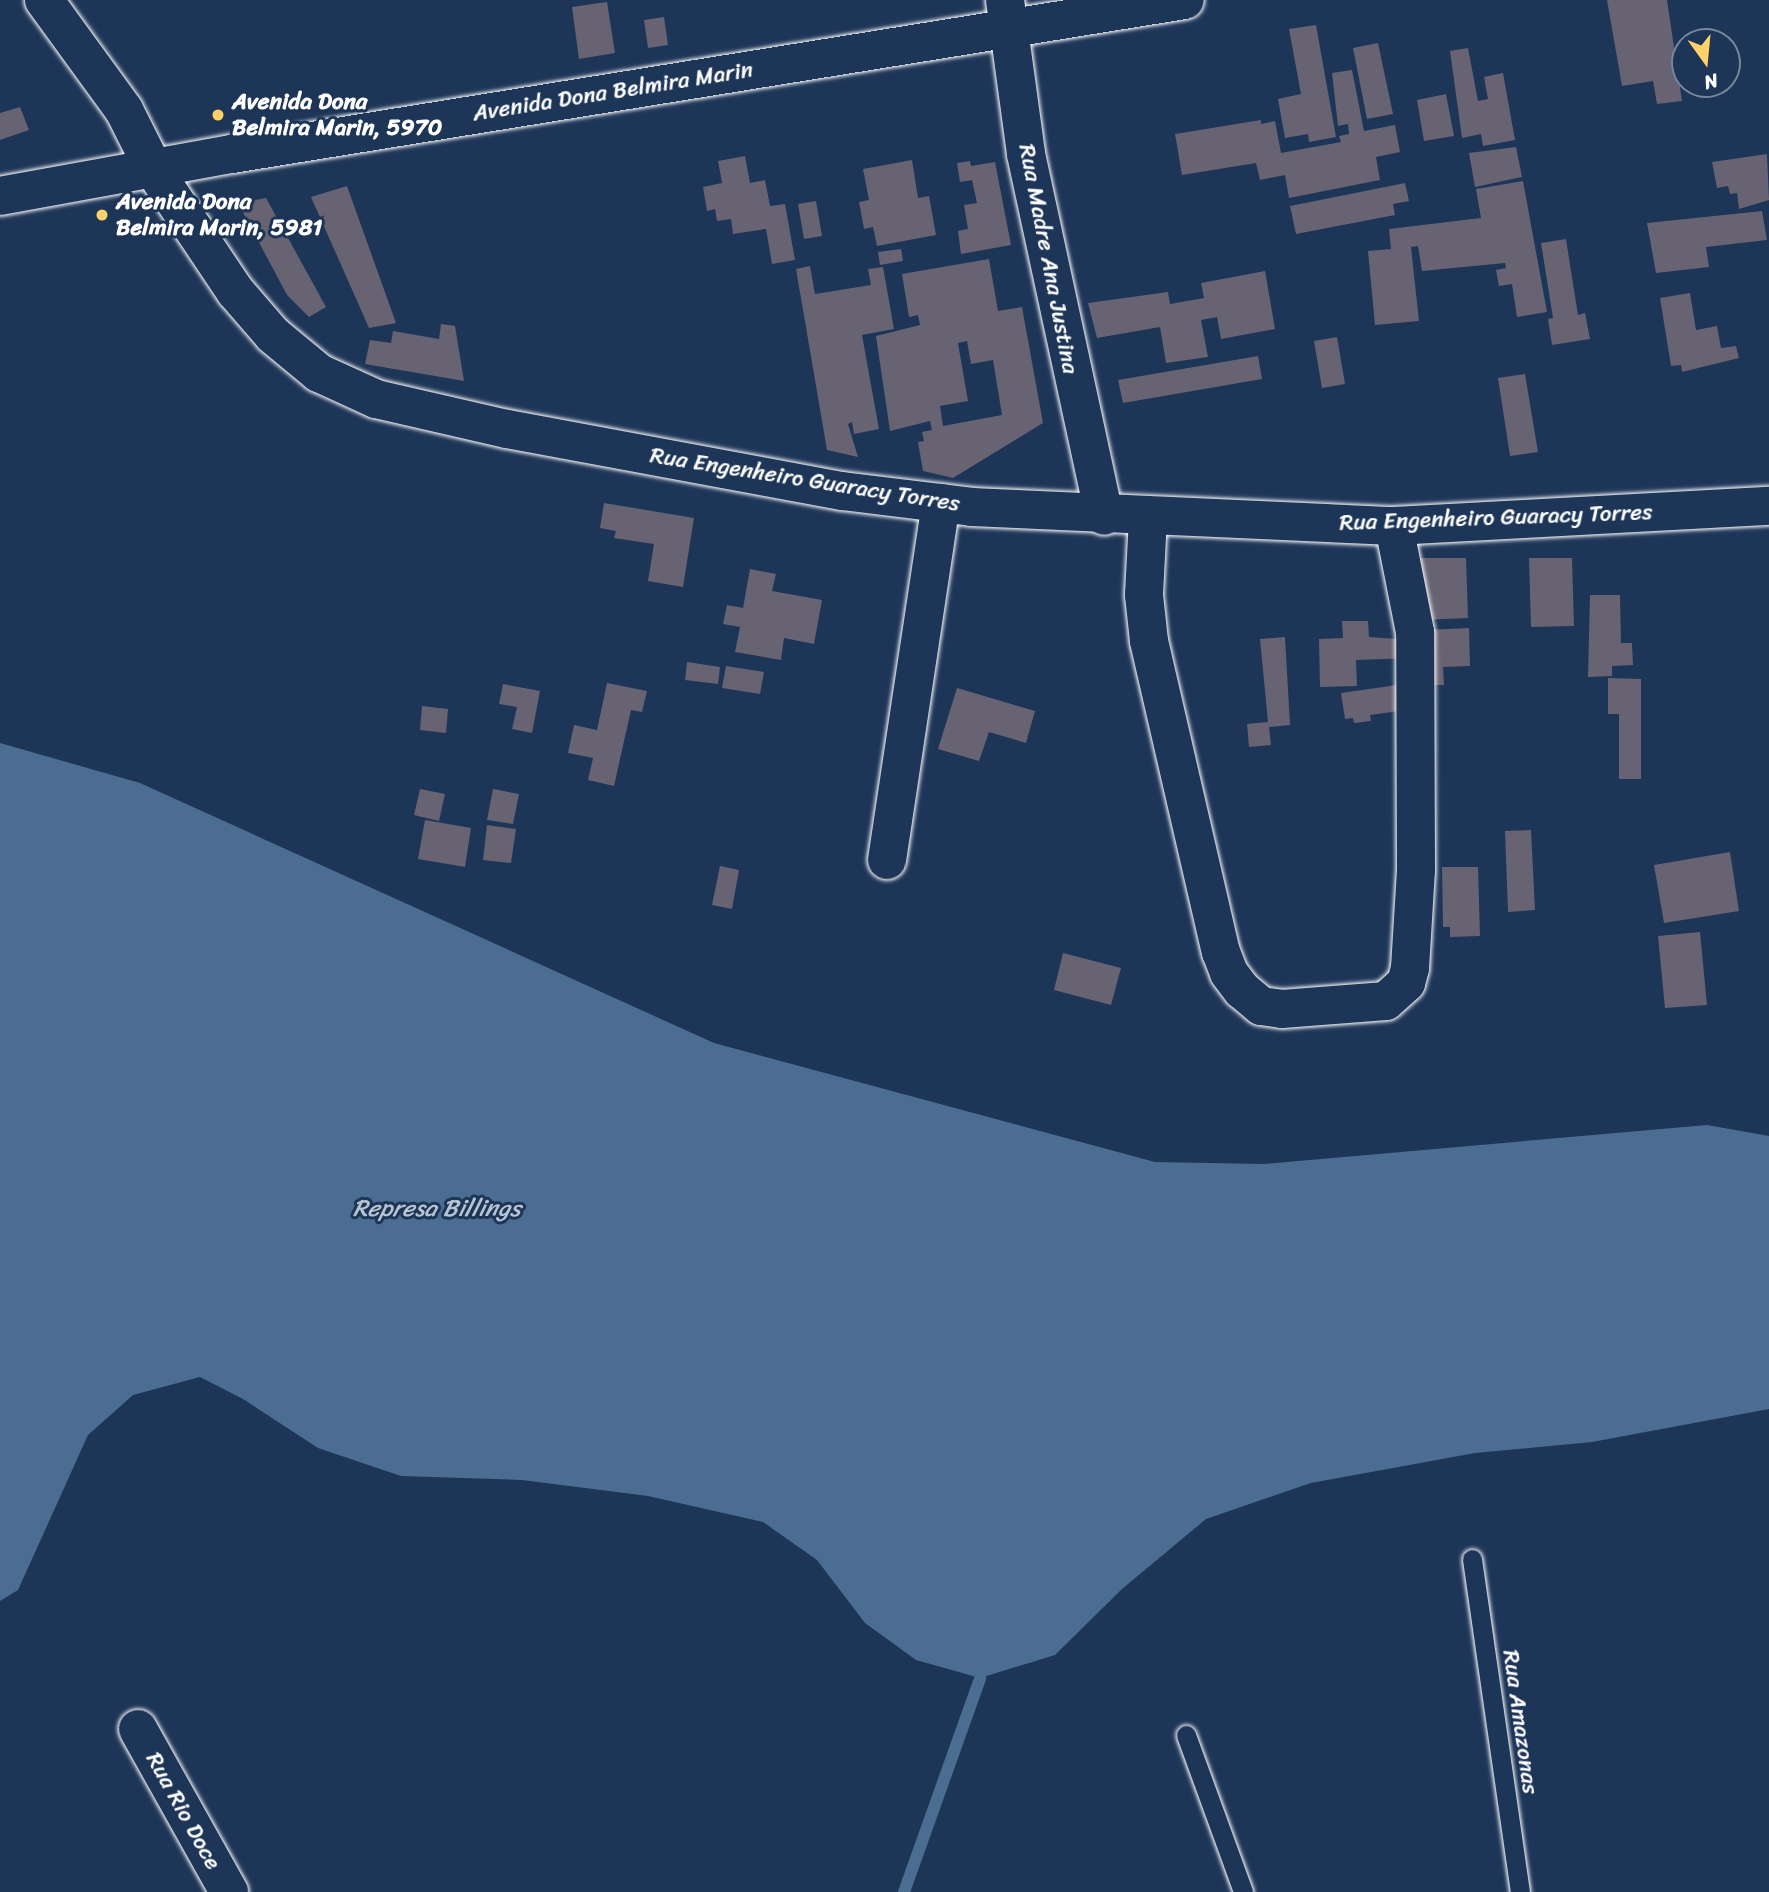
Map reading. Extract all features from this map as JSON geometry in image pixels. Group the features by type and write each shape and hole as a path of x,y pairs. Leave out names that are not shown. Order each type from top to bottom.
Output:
{"street":[{"name":"Rua Engenheiro Guaracy Torres","path":"44,0 124,110 154,170 218,268 273,335 319,373 376,399 521,431 842,491 941,503 1104,516 1394,526 1769,506"},
{"name":"Avenida Dona Belmira Marin","path":"0,196 1007,14 1185,0"},
{"name":"Rua Madre Ana Justina","path":"1007,14 1026,153 1104,516"},
{"path":"887,860 941,503"},
{"path":"1148,518 1144,595 1149,641 1221,951 1229,973 1242,990 1261,1006 1282,1009 1386,1001 1406,984 1410,968 1416,870 1415,632 1394,526"},
{"name":"Rua Rio Doce","path":"138,1729 229,1892"}],"lane":[{"name":"Rua Amazonas","path":"1472,1559 1520,1892"},
{"path":"1186,1735 1243,1892"}],"water":[{"name":"Represa Billings","path":"0,743 140,783 714,1043 1155,1162 1264,1164 1707,1125 1769,1136 1769,1409 1592,1442 1475,1453 1311,1483 1206,1519 1122,1589 1055,1655 980,1678 916,1660 865,1623 817,1560 763,1522 648,1496 522,1480 401,1476 318,1448 243,1399 200,1377 133,1395 88,1435 18,1590 0,1601"}],"building":[{"path":"1607,0 1667,0 1671,28 1671,98 1682,98 1682,101 1657,104 1653,81 1622,86"},
{"path":"607,2 615,53 579,59 572,7"},
{"path":"664,17 668,45 648,48 644,20"},
{"path":"1316,25 1336,137 1309,142 1308,134 1285,138 1278,99 1301,94 1289,29"},
{"path":"1378,43 1393,114 1367,119 1353,48"},
{"path":"1468,48 1478,101 1488,99 1484,77 1503,73 1515,140 1483,146 1481,134 1462,138 1450,51"},
{"path":"1352,70 1364,131 1395,125 1400,152 1376,157 1380,180 1289,198 1285,175 1260,180 1256,163 1182,175 1175,134 1261,120 1261,124 1275,121 1281,153 1341,142 1339,136 1349,134 1348,124 1338,126 1332,73"},
{"path":"1446,94 1454,136 1424,141 1417,100"},
{"path":"20,107 29,130 0,140 0,113"},
{"path":"1516,147 1522,177 1475,187 1469,153"},
{"path":"1767,154 1769,200 1739,209 1737,193 1730,194 1728,186 1717,188 1712,162"},
{"path":"745,156 750,183 765,180 770,206 785,204 795,260 772,264 766,229 733,234 731,219 717,221 715,209 707,211 703,187 722,183 718,161"},
{"path":"912,160 918,198 929,196 936,235 877,246 873,227 864,229 859,202 869,200 863,169"},
{"path":"970,161 971,166 995,162 1011,245 961,254 958,231 968,229 964,205 977,203 972,180 960,182 957,163"},
{"path":"1523,181 1547,312 1517,317 1512,284 1499,286 1496,270 1506,268 1505,263 1422,271 1418,246 1411,247 1419,321 1375,325 1368,251 1391,249 1389,229 1481,218 1476,189"},
{"path":"1405,183 1409,201 1393,204 1395,215 1296,234 1290,206"},
{"path":"347,186 396,323 369,328 311,197"},
{"path":"266,198 326,307 309,317 287,295 238,203"},
{"path":"816,201 822,236 804,239 798,204"},
{"path":"1762,211 1767,240 1706,247 1709,267 1656,273 1647,223"},
{"path":"1566,239 1578,315 1585,313 1590,339 1552,345 1548,319 1553,318 1541,243"},
{"path":"901,249 903,261 880,265 878,252"},
{"path":"989,259 998,311 1022,307 1043,423 953,478 923,471 918,442 924,441 922,432 932,430 930,421 890,431 876,336 920,325 918,315 909,317 902,274","holes":["967,341 971,364 993,360 1002,415 943,426 940,406 968,401 958,343"]},
{"path":"810,266 815,294 871,285 868,269 883,267 894,329 862,335 879,429 854,434 852,422 848,424 858,457 827,450 796,269"},
{"path":"1265,271 1275,329 1221,339 1217,317 1201,320 1208,357 1166,363 1160,327 1097,338 1088,303 1168,292 1170,304 1204,298 1201,283"},
{"path":"1690,293 1696,330 1717,326 1721,348 1736,346 1739,358 1682,372 1681,365 1671,366 1660,298"},
{"path":"441,324 455,326 464,381 365,364 370,340 391,343 393,331 439,339"},
{"path":"1337,337 1345,384 1322,388 1314,341"},
{"path":"1258,356 1262,379 1123,403 1118,380"},
{"path":"1525,374 1538,452 1510,456 1498,378"},
{"path":"604,503 694,518 683,587 648,581 654,544 614,538 616,531 600,528"},
{"path":"1418,558 1466,558 1468,618 1420,620"},
{"path":"1529,558 1572,558 1574,626 1531,627"},
{"path":"750,569 776,574 772,591 822,600 814,644 784,638 781,660 735,652 740,627 723,624 727,605 743,608"},
{"path":"1590,595 1620,595 1621,643 1632,643 1633,665 1612,666 1612,676 1588,677"},
{"path":"1342,621 1368,621 1369,637 1411,640 1412,658 1356,660 1357,686 1320,687 1319,639 1343,638"},
{"path":"1469,628 1470,666 1443,667 1444,685 1428,685 1426,630"},
{"path":"1285,637 1290,725 1269,727 1271,745 1249,747 1247,724 1268,722 1260,639"},
{"path":"687,662 720,667 718,684 685,680"},
{"path":"726,666 764,672 760,694 722,688"},
{"path":"1608,678 1641,679 1641,779 1619,779 1619,714 1608,714"},
{"path":"607,683 647,691 642,712 631,710 614,786 588,780 593,758 568,753 574,725 597,730"},
{"path":"503,684 540,691 532,733 512,729 517,707 499,704"},
{"path":"1397,685 1399,711 1370,715 1371,721 1354,723 1353,718 1345,719 1341,693"},
{"path":"957,688 1035,711 1026,743 989,732 979,761 938,749"},
{"path":"422,706 448,709 446,733 420,730"},
{"path":"420,789 445,794 439,821 414,815"},
{"path":"493,789 519,794 513,824 487,820"},
{"path":"425,820 471,828 465,867 418,859"},
{"path":"487,825 516,829 511,863 483,860"},
{"path":"1531,830 1535,910 1508,912 1505,831"},
{"path":"1730,852 1739,911 1664,923 1654,865"},
{"path":"720,866 739,870 732,909 712,905"},
{"path":"1442,867 1478,867 1480,936 1450,937 1450,927 1443,927"},
{"path":"1700,932 1707,1005 1665,1008 1658,936"},
{"path":"1063,953 1121,968 1111,1005 1054,990"}],"waterway":[{"path":"904,1892 980,1678"}],"place":[{"name":"Avenida Dona Belmira Marin, 5970","path":"218,115"},
{"name":"Avenida Dona Belmira Marin, 5981","path":"102,215"}]}
